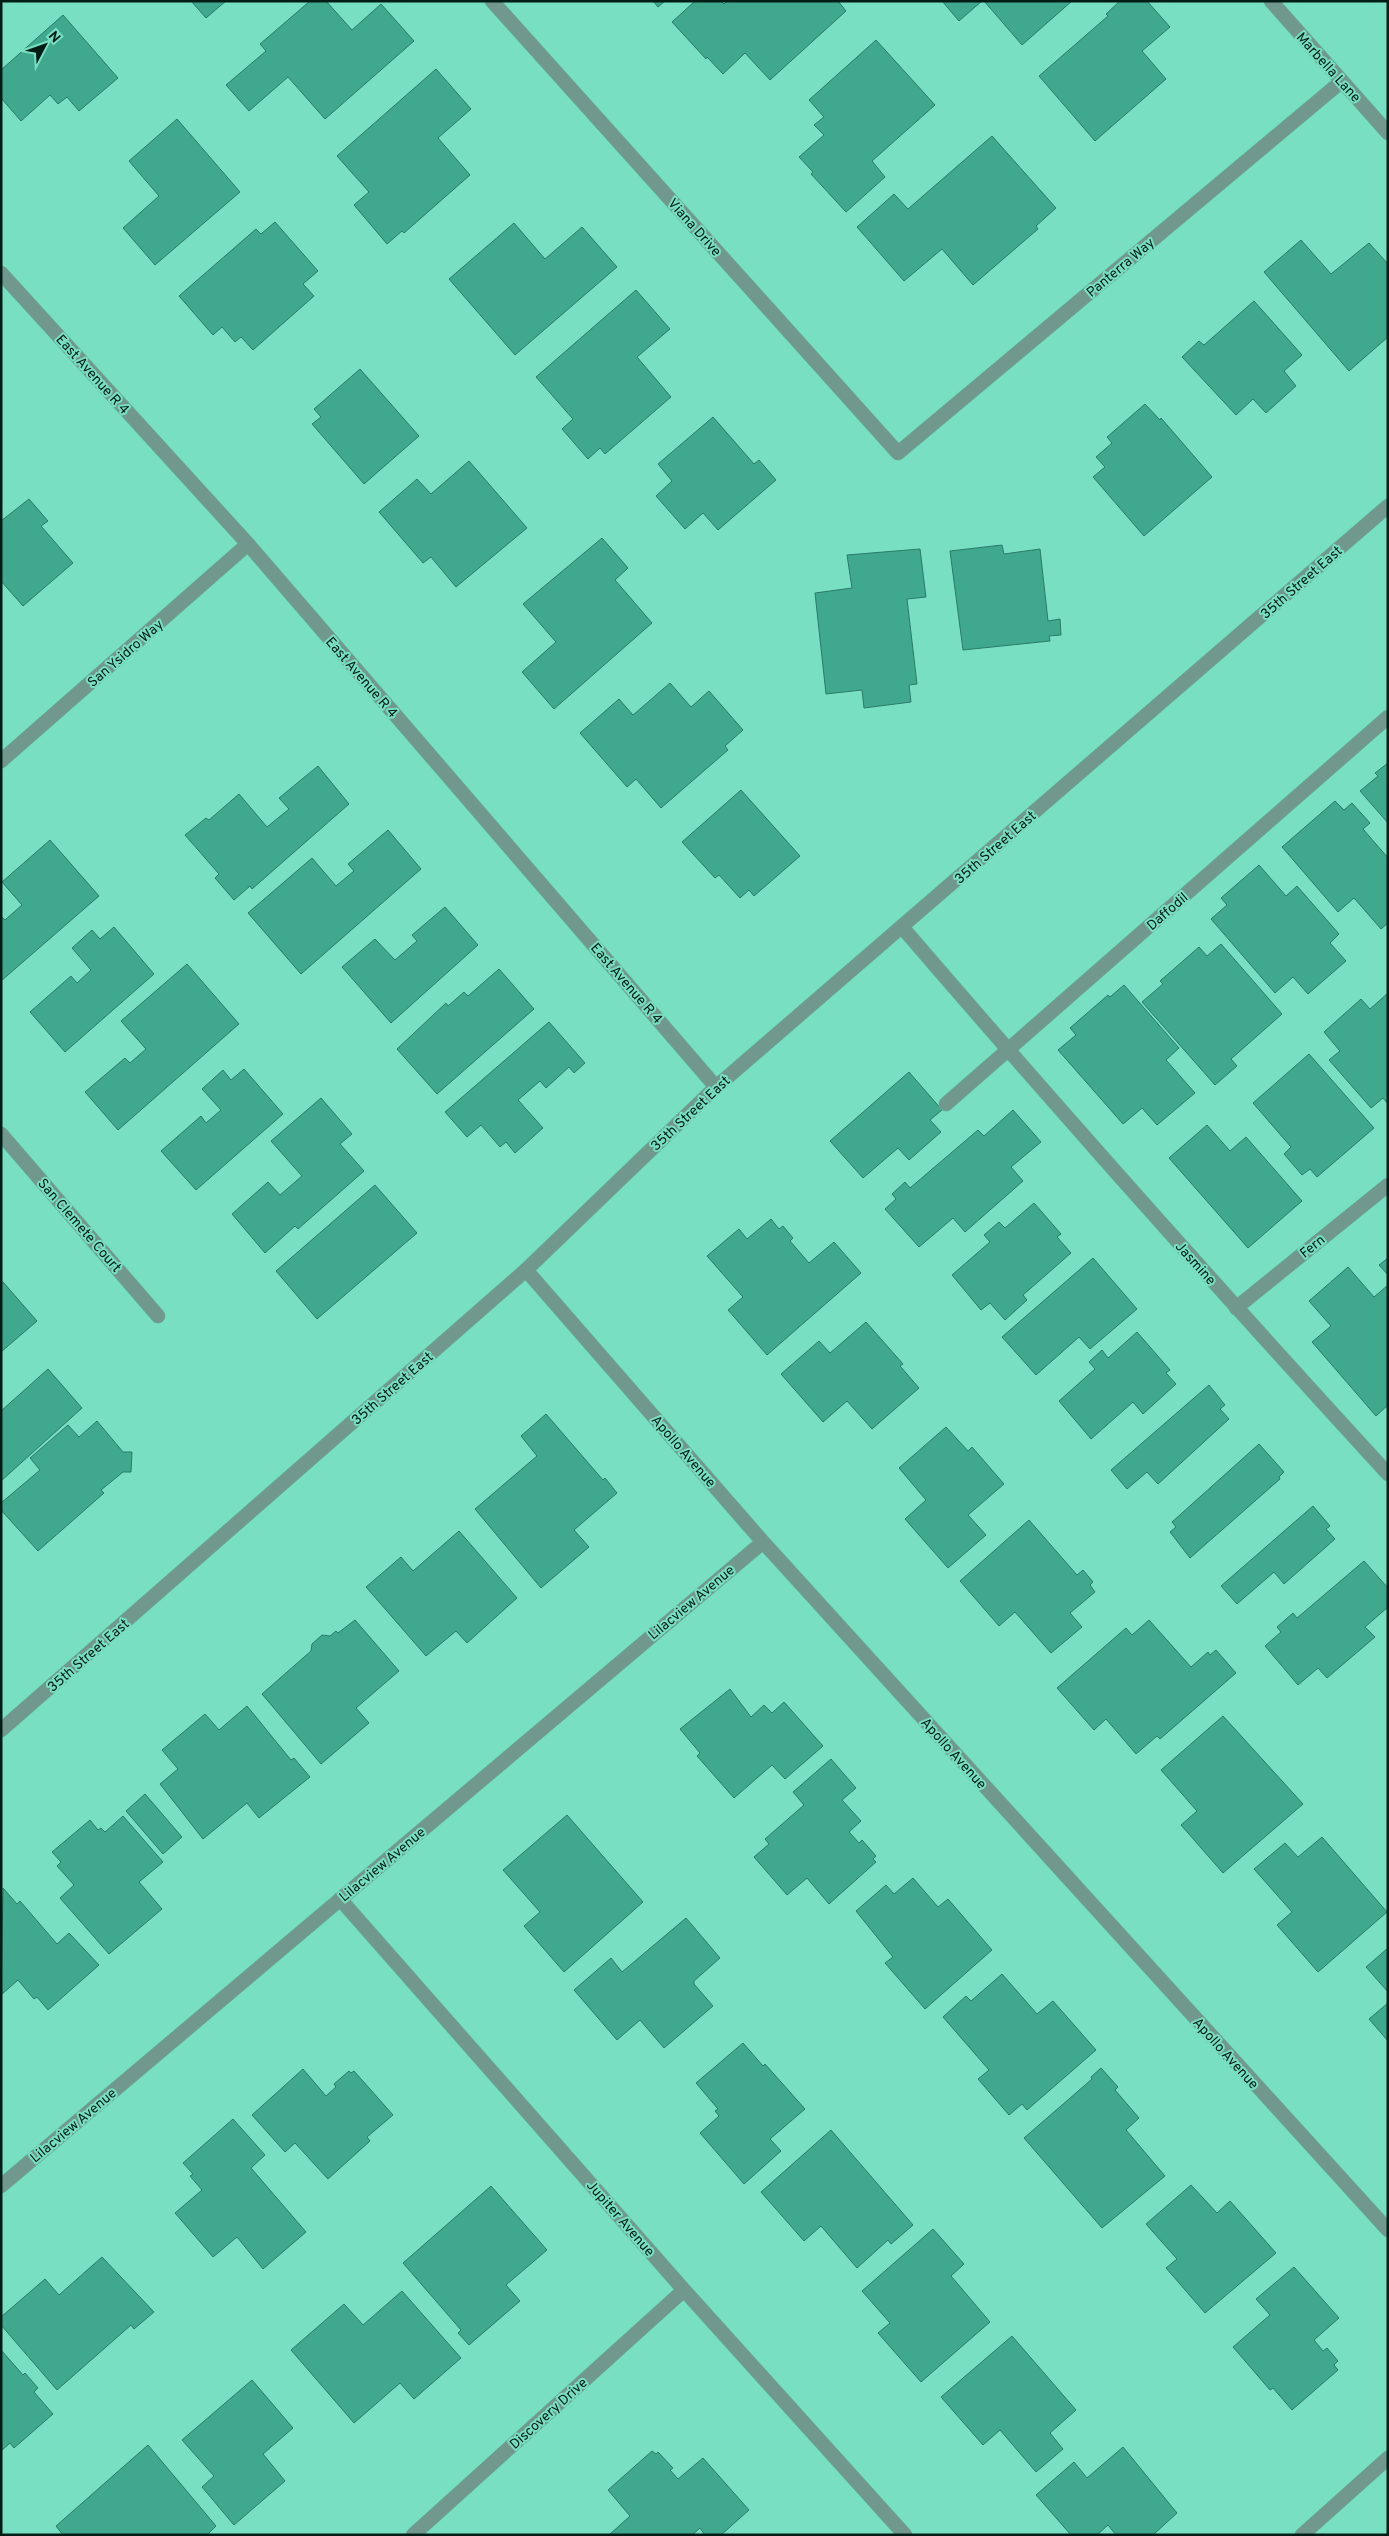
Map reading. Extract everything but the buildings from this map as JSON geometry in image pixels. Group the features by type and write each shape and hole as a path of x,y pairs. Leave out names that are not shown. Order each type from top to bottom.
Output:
{"street":[{"name":"Viana Drive","path":"492,1 898,453"},
{"name":"Marbella Lane","path":"1271,1 1388,133"},
{"name":"Panterra Way","path":"898,453 1342,81"},
{"name":"East Avenue R 4","path":"1,273 248,544 716,1087"},
{"name":"35th Street East","path":"1,1730 526,1270 716,1087 1388,506"},
{"name":"San Ysidro Way","path":"1,761 248,544"},
{"name":"Daffodil","path":"946,1104 1388,717"},
{"name":"Jasmine","path":"902,927 1236,1308 1388,1474"},
{"name":"San Clemete Court","path":"1,1134 158,1316"},
{"name":"Fern","path":"1236,1308 1388,1185"},
{"name":"Apollo Avenue","path":"526,1270 763,1542 1388,2230"},
{"name":"Lilacview Avenue","path":"1,2186 763,1542"},
{"name":"Jupiter Avenue","path":"340,1899 684,2290 905,2535"},
{"name":"Discovery Drive","path":"413,2535 684,2290"},
{"path":"1302,2535 1388,2458"}]}
